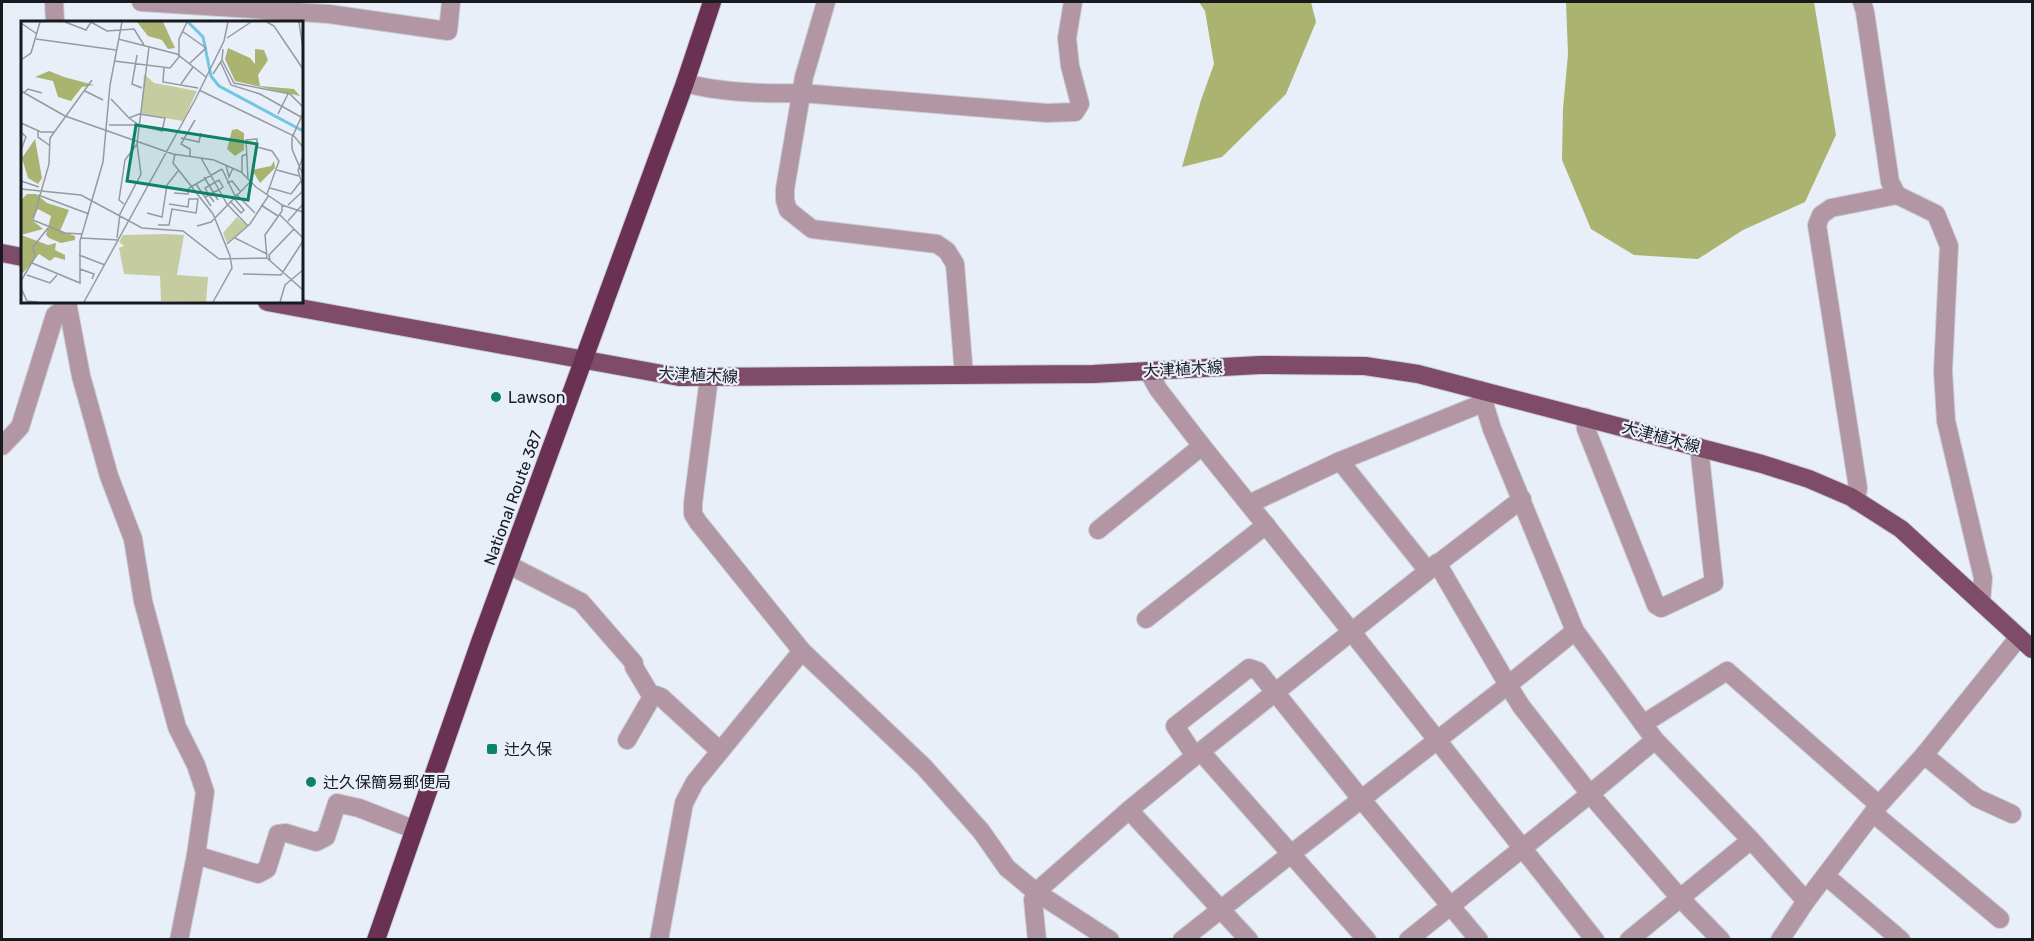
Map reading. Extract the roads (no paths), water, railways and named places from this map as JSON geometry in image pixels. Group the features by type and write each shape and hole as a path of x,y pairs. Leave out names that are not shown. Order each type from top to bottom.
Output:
{"highway":[{"name":"National Route 387","path":"376,939 413,829 585,361 712,2"}],"main road":[{"path":"2,253 21,257"},
{"name":"大津植木線","path":"272,303 679,377 1093,374 1260,365 1365,366 1418,374 1481,396 1585,417 1762,464 1809,479 1856,501 1901,529 2026,643"}],"street":[{"path":"54,2 55,21"},
{"path":"141,2 329,14 448,31 451,2"},
{"path":"826,2 801,93 785,189 788,210 812,229 937,244 947,251 955,264 964,375"},
{"path":"685,83 704,88 770,94 801,93 1002,111 1075,112 1080,104 1070,66 1067,38 1072,2"},
{"path":"1862,2 1890,182 1897,195 1936,214 1949,246 1943,371 1946,421 1983,578 1981,602"},
{"path":"1856,501 1858,488 1817,225 1821,215 1831,208 1897,195"},
{"path":"2,446 20,427 55,315 67,304"},
{"path":"67,304 84,387 109,476 133,539 143,602 177,727 196,765 205,792 196,855 179,939"},
{"path":"1148,371 1158,388 1202,446 1595,939"},
{"path":"709,378 693,514 698,522 802,651 924,767 981,831 1007,868 1036,892 1110,939"},
{"path":"1249,504 1481,396 1575,631 1655,740 1806,901"},
{"path":"1585,417 1586,429 1605,478 1656,605 1661,608 1714,583 1699,447"},
{"path":"1098,530 1202,446"},
{"path":"1340,461 1432,567 1521,706 1590,794 1680,898 1721,939"},
{"path":"1037,939 1033,900 1036,892 1129,810 1198,754 1432,567 1522,499"},
{"path":"1146,619 1266,525"},
{"path":"509,565 581,602 634,663 634,668 652,697"},
{"path":"1182,939 1575,631"},
{"path":"1782,939 1806,901 1876,809 2026,643"},
{"path":"659,939 684,803 695,782 802,651"},
{"path":"1367,939 1175,726 1248,668 1258,671 1362,800 1479,939"},
{"path":"1643,724 1727,671 1876,809 2000,918"},
{"path":"627,740 652,697 656,695 720,751"},
{"path":"1408,939 1524,848 1655,740"},
{"path":"1924,755 1977,798 2012,814"},
{"path":"196,855 258,874 267,869 278,834 286,833 316,842 326,837 337,803 359,808 413,829"},
{"path":"1129,810 1249,939"},
{"path":"1629,939 1751,840"},
{"path":"1826,876 1901,939"}],"place":[{"name":"Lawson","path":"496,397"},
{"name":"辻久保","path":"492,749"},
{"name":"辻久保簡易郵便局","path":"311,782"}]}
